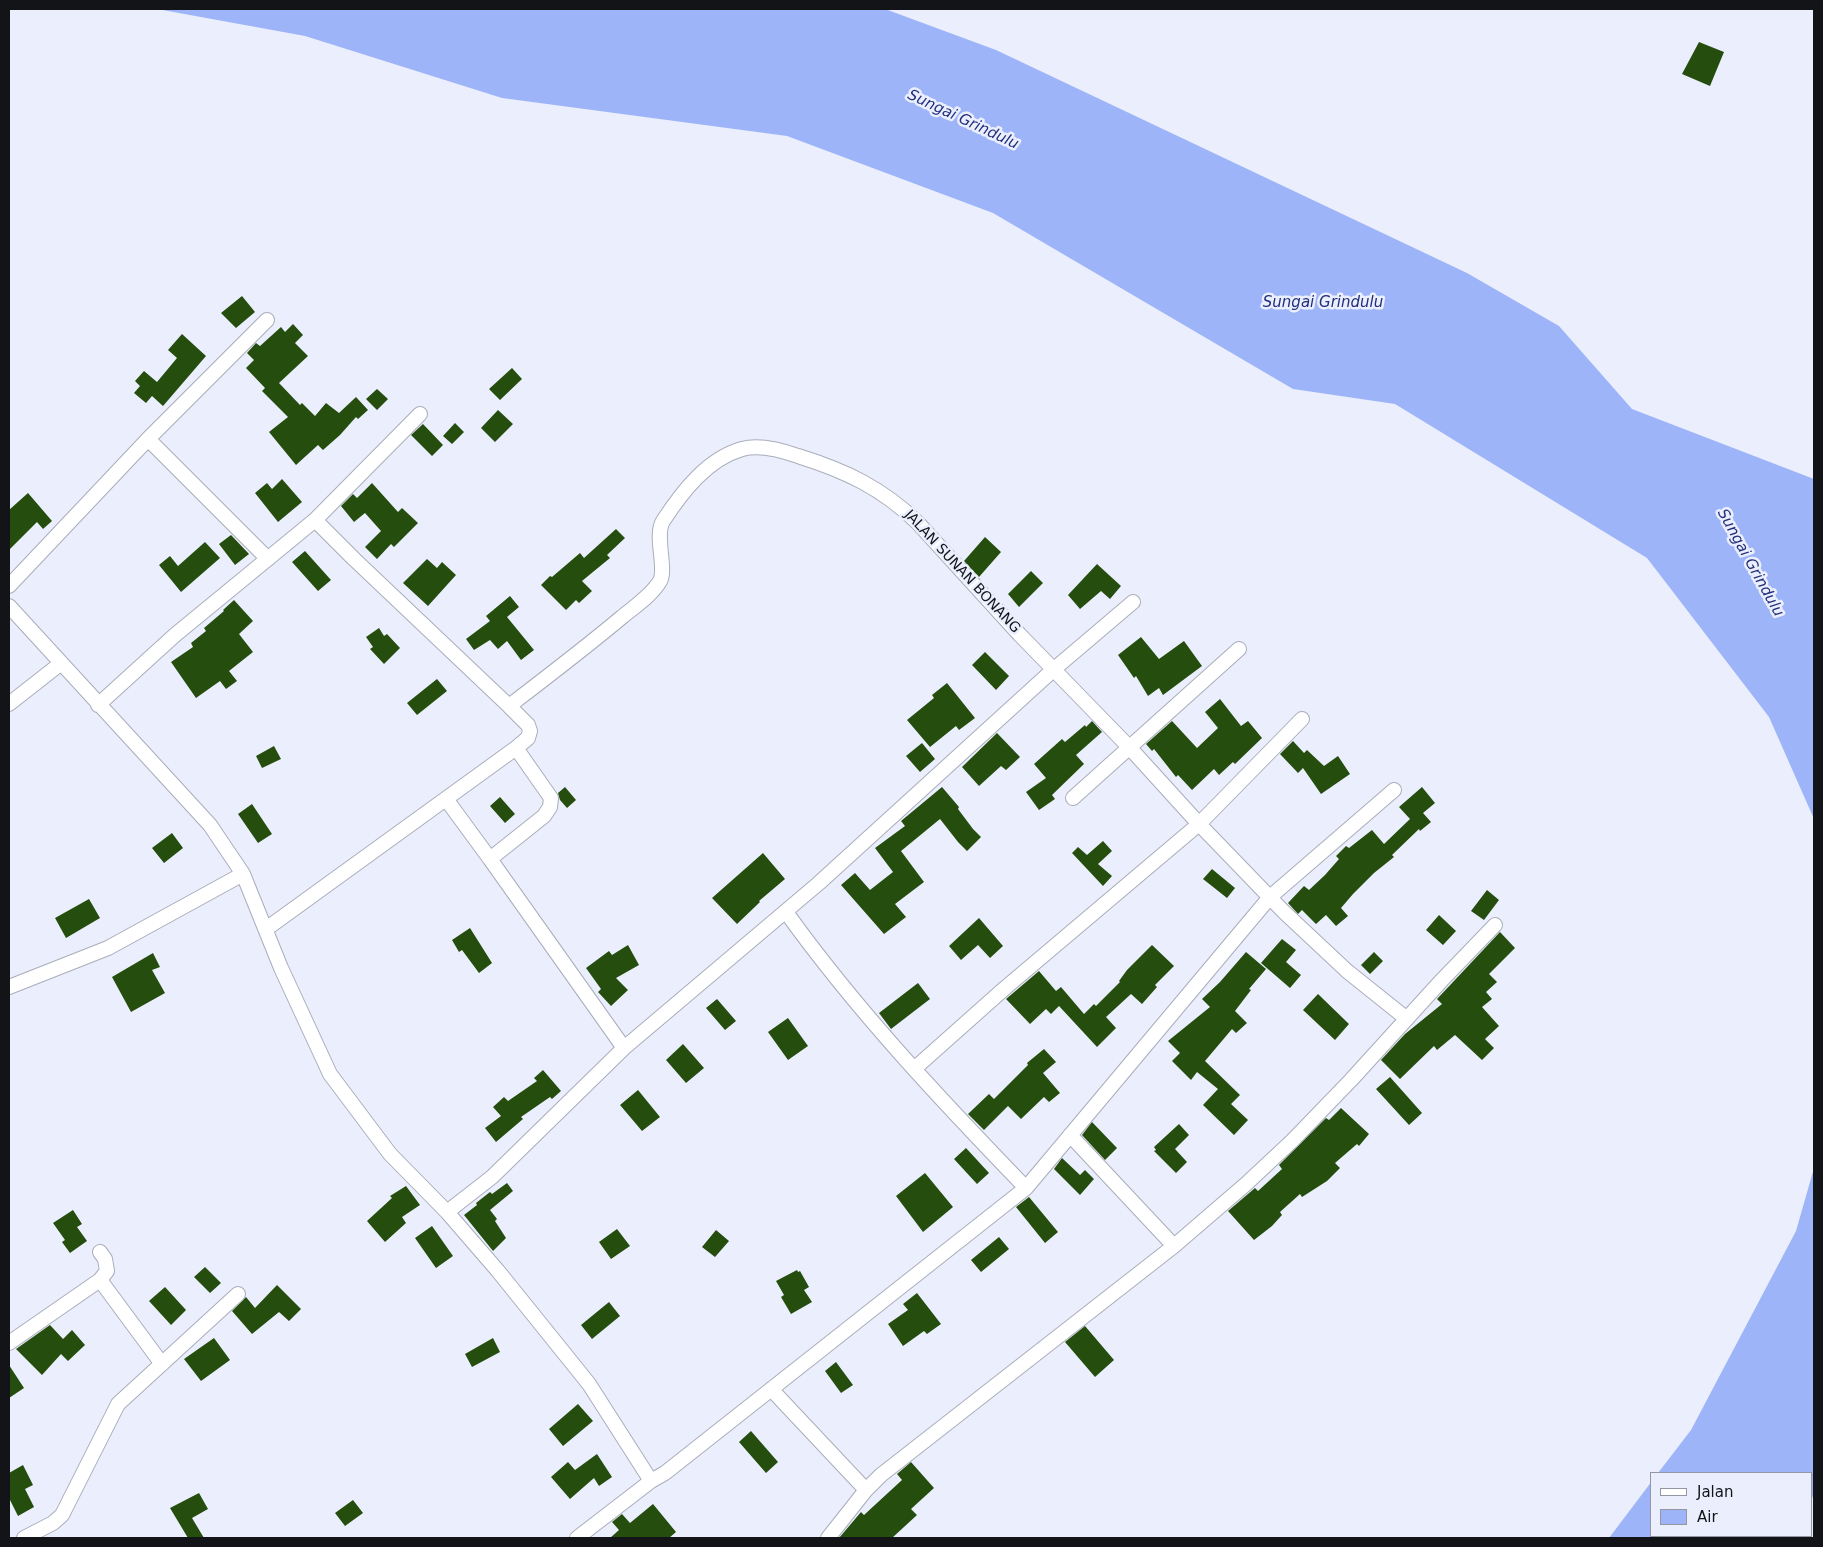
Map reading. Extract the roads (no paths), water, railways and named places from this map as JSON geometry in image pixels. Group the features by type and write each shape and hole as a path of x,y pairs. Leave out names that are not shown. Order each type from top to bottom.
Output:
{"street":[{"path":"9,586 148,439 267,320"},
{"path":"98,705 175,634 315,520 420,414"},
{"path":"148,439 268,559"},
{"name":"JALAN SUNAN BONANG","path":"509,706 595,640 660,581 663,573 660,553 661,524 691,483 709,466 743,449 761,447 790,453 827,465 854,476 902,507 1053,670 1129,747 1198,824 1270,897 1347,971 1407,1019"},
{"path":"266,929 516,748 528,738 530,731 528,725 509,706 315,520"},
{"path":"447,1212 492,1177 624,1048 786,912 1053,670 1133,602"},
{"path":"9,606 60,664 210,825 243,874 281,968 330,1074 390,1154 447,1212 498,1271 589,1384 650,1481"},
{"path":"1073,798 1239,649"},
{"path":"9,704 60,664"},
{"path":"914,1069 1004,988 1198,824 1302,719"},
{"path":"490,858 544,816 550,808 551,798 516,748"},
{"path":"577,1538 650,1481 665,1473 1026,1188 1270,897 1394,790"},
{"path":"446,799 624,1048"},
{"path":"9,988 108,948 243,874"},
{"path":"786,912 814,951 856,1003 914,1069 1026,1188"},
{"path":"828,1538 866,1490 881,1475 1174,1246 1292,1140 1351,1080 1494,925"},
{"path":"1070,1135 1174,1246"},
{"path":"9,1343 100,1280 106,1271 105,1259 100,1252"},
{"path":"100,1280 162,1364"},
{"path":"24,1538 60,1518 118,1404 238,1294"},
{"path":"771,1388 866,1490"}],"water":[{"name":"Sungai Grindulu","path":"157,9 885,9 996,50 1467,273 1559,326 1632,409 1814,479 1814,819 1769,717 1647,558 1395,404 1293,389 993,213 787,136 502,98 305,36"},
{"path":"1814,1168 1813,1496 1813,1472 1659,1472 1691,1430 1796,1231"},
{"path":"1650,1484 1650,1537 1783,1537 1782,1538 1609,1538"}]}
